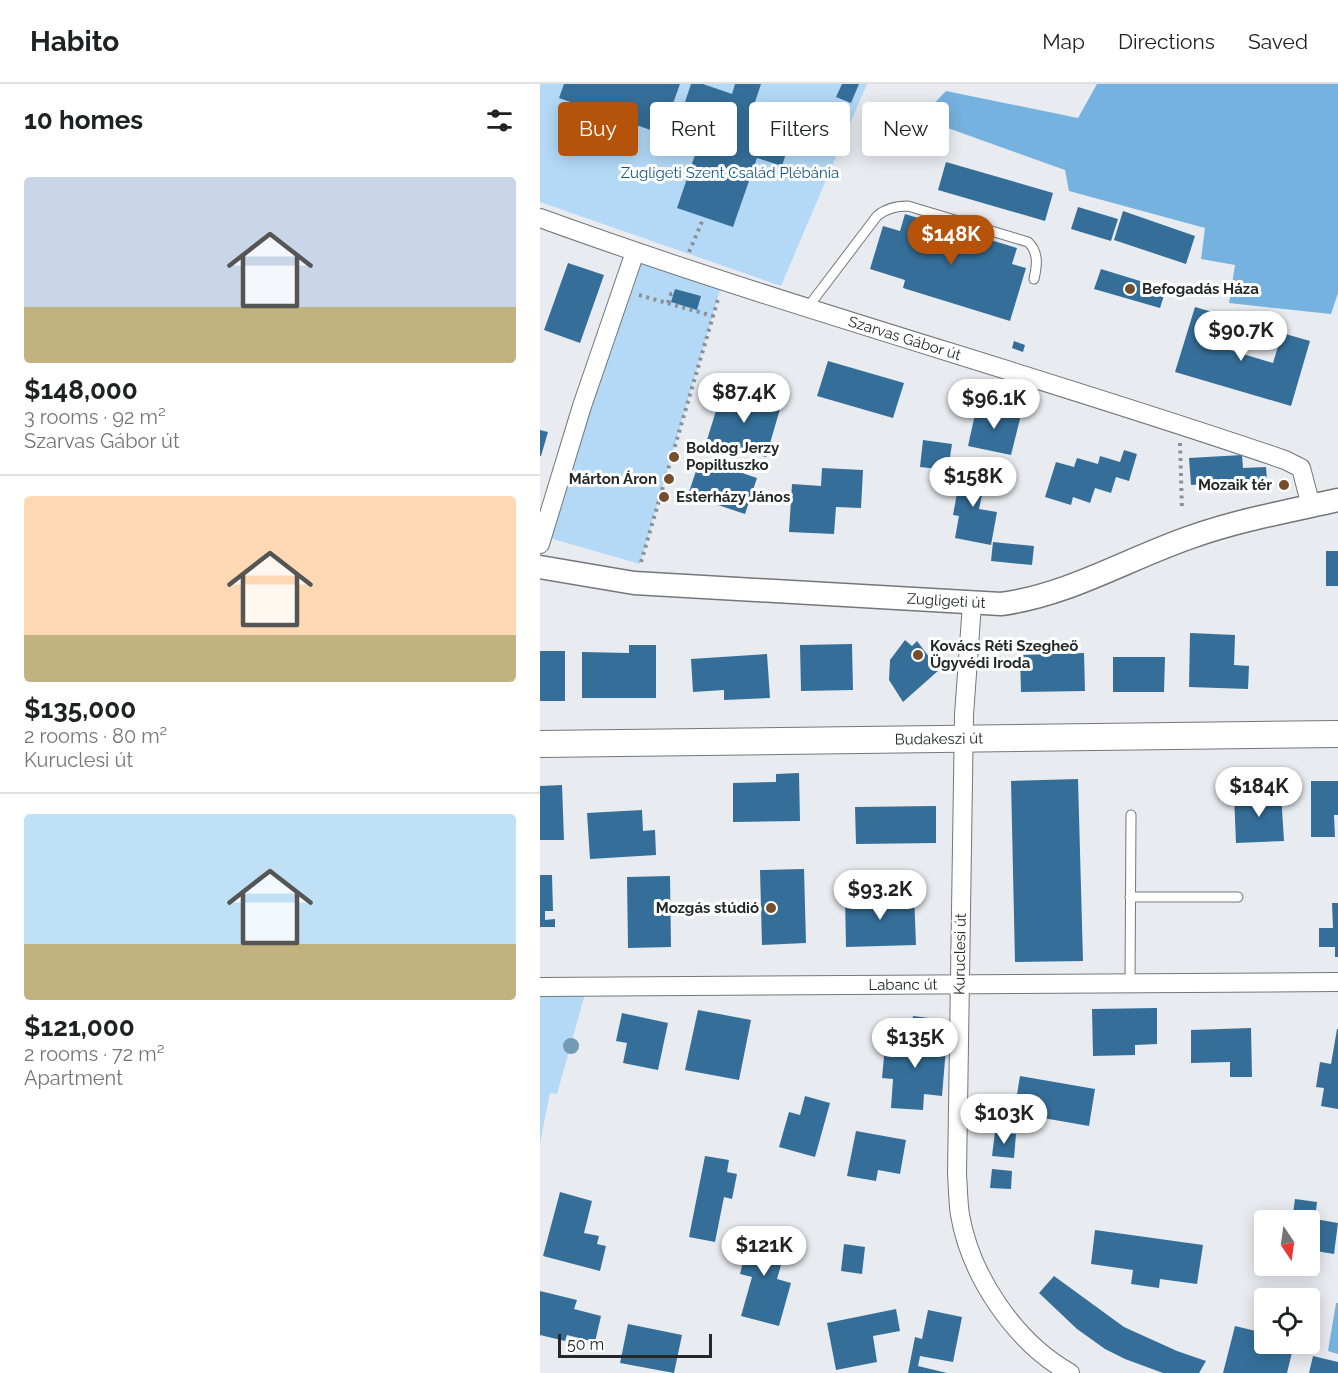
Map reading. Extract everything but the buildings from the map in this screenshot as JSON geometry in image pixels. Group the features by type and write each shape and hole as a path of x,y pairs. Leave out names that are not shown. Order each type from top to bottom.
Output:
{"main road":[{"name":"Budakeszi út","path":"540,744 1338,734"}],"street":[{"name":"Szarvas Gábor út","path":"540,218 635,252 1179,424 1301,468 1311,506"},
{"path":"540,544 582,406 635,252"},
{"name":"Zugligeti út","path":"540,567 634,583 972,604 1030,600 1063,590 1190,537 1259,516 1338,500"},
{"name":"Kuruclesi út","path":"972,604 964,740 957,1174 960,1215 973,1257 997,1301 1015,1327 1041,1352 1070,1373"},
{"name":"Labanc út","path":"540,987 1338,981"}],"lane":[{"path":"808,307 877,216 883,211 900,206 908,206 1028,242 1032,245 1037,259 1034,279"},
{"path":"1130,983 1131,815"},
{"path":"1130,897 1238,897"}],"path":[{"path":"691,248 704,217"},
{"path":"634,583 723,280"},
{"path":"637,294 713,316"},
{"path":"668,303 671,294 674,294"},
{"path":"1179,424 1182,508"}],"green space":[{"name":"Zugligeti Szent Család Plébánia","path":"540,84 867,84 850,124 850,102 749,102 749,156 836,156 781,286 540,202"},
{"path":"635,252 723,280 640,564 546,537"},
{"path":"585,994 557,1094 550,1093 540,1143 540,996"}],"shaded area":[{"path":"1097,84 1338,84 1338,293 1331,314 1229,303 1235,265 1201,259 1205,228 1069,191 1065,170 949,128 949,102 935,102 946,91 1078,118"},
{"path":"1336,1303 1338,1303 1338,1354 1328,1351"}],"place":[{"name":"Befogadás Háza","path":"1130,289"},
{"name":"Boldog Jerzy Popilłuszko","path":"674,457"},
{"name":"Márton Áron","path":"669,479"},
{"name":"Mozaik tér","path":"1284,485"},
{"name":"Esterházy János","path":"664,497"},
{"name":"Kovács Réti Szegheő Ügyvédi Iroda","path":"918,655"},
{"name":"Mozgás stúdió","path":"771,908"}]}
